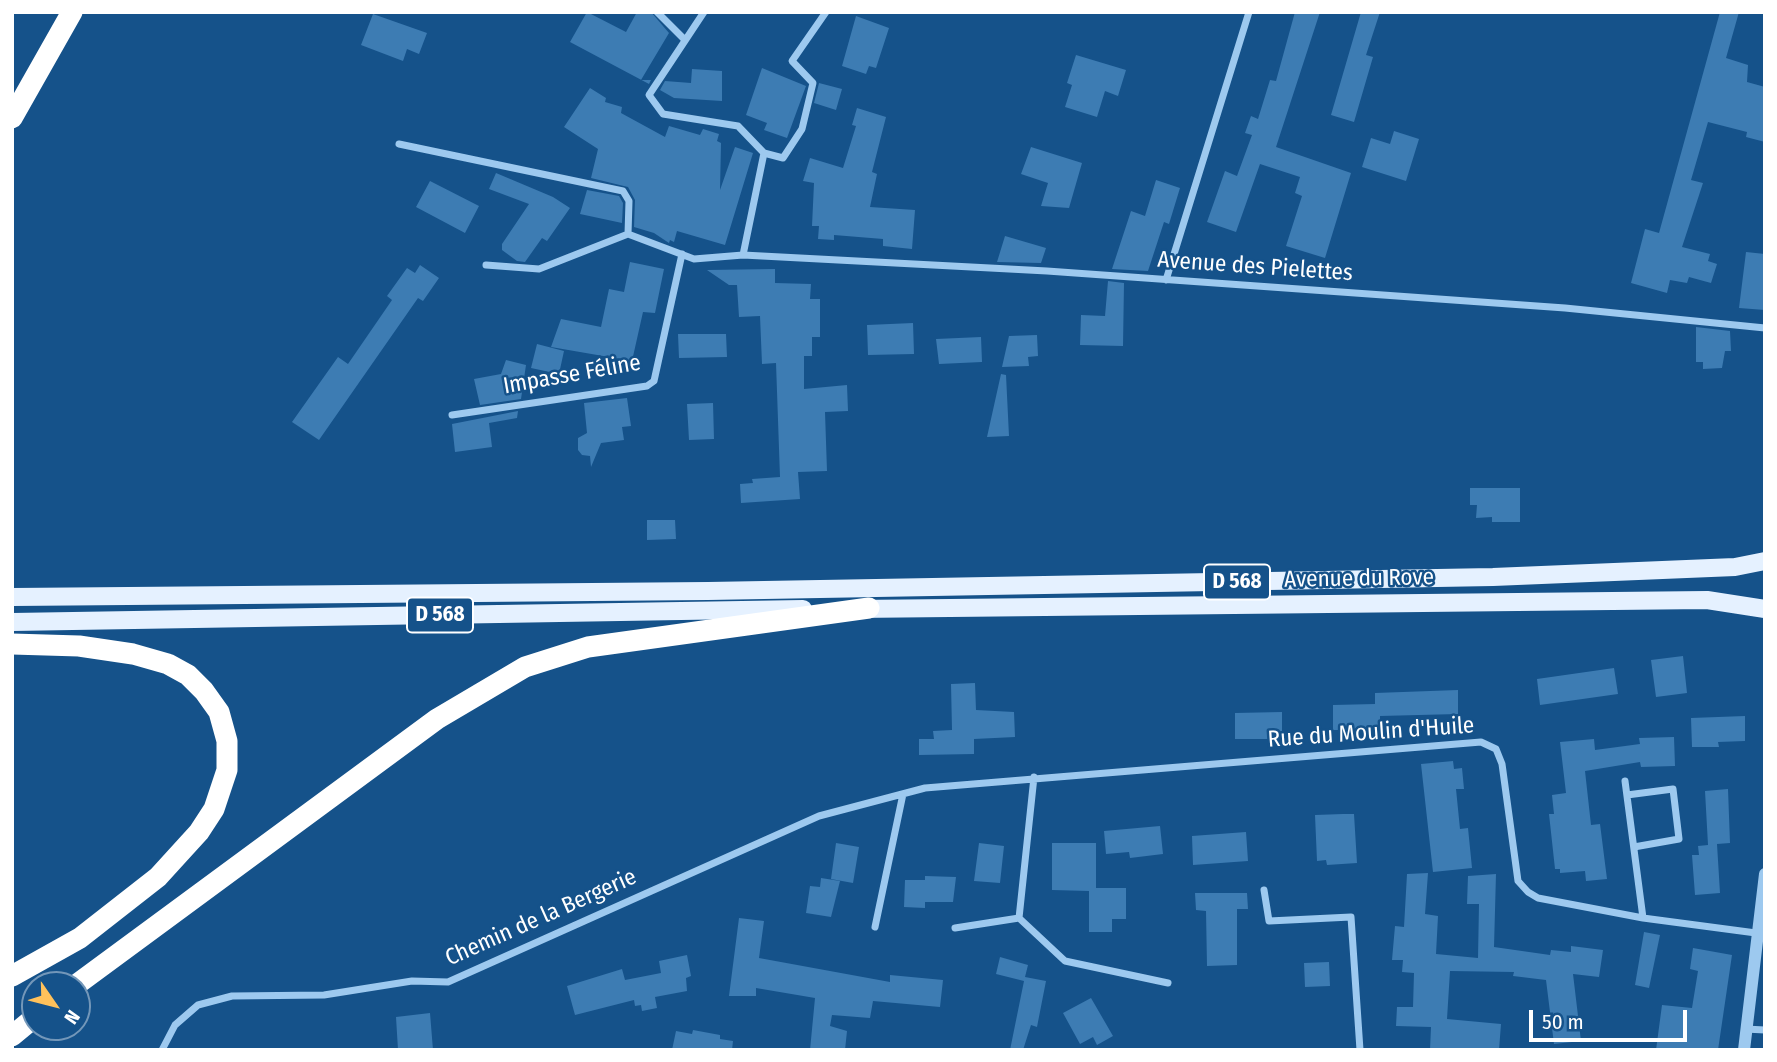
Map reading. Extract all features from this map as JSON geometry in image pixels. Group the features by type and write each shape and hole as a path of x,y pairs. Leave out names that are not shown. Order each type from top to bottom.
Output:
{"highway":[{"path":"12,118 72,12"},
{"path":"91,974 437,719 524,667 588,647 869,608"},
{"path":"12,644 79,646 133,654 168,664 188,675 204,691 219,712 227,741 227,770 214,809 199,832 158,877 80,938 12,976"}],"main road":[{"name":"D 568","path":"12,597 735,590 1493,577 1735,567 1765,561"},
{"name":"Avenue du Rove","path":"869,608 1707,600 1765,609"},
{"name":"D 568","path":"12,622 869,608"}],"street":[{"path":"657,12 685,40"},
{"path":"704,12 649,95 663,114 738,126 764,153 783,158 802,130 813,83 792,61 826,12"},
{"path":"1166,280 1249,12"},
{"path":"399,144 622,191 629,201 628,234 539,269 486,265"},
{"path":"743,255 764,153"},
{"name":"Avenue des Pielettes","path":"628,234 694,259 743,255 1166,280 1565,308 1765,328"},
{"name":"Impasse Féline","path":"452,415 648,386 654,381 682,254"},
{"name":"Rue du Moulin d'Huile","path":"903,794 925,788 1034,778 1481,742 1496,749 1502,764 1518,881 1528,892 1538,898 1643,918 1756,933"},
{"path":"1019,918 1034,778"},
{"path":"1625,780 1643,918"},
{"path":"1627,795 1674,789 1679,839 1634,847"},
{"path":"875,927 903,794"},
{"name":"Chemin de la Bergerie","path":"162,1050 175,1025 198,1005 232,996 324,995 412,981 448,982 819,816 903,794"},
{"path":"1744,1050 1765,874"},
{"path":"1264,890 1269,921 1351,917 1360,1050"},
{"path":"955,928 1019,918"},
{"path":"1019,918 1065,961 1168,983"},
{"path":"1745,1029 1765,1030"}],"building":[{"path":"587,12 626,32 637,12 651,12 669,33 641,80 570,42"},
{"path":"1295,12 1320,12 1276,147 1351,173 1325,258 1286,246 1302,196 1295,193 1300,177 1260,164 1236,232 1207,222 1225,171 1237,176 1252,135 1245,133 1251,116 1258,119 1270,80 1276,81"},
{"path":"1361,12 1380,12 1366,55 1373,57 1354,122 1331,115"},
{"path":"1720,12 1739,12 1726,58 1748,65 1747,82 1765,87 1765,142 1746,137 1747,132 1708,122 1691,180 1703,183 1682,247 1710,254 1708,261 1717,264 1711,283 1689,277 1687,283 1670,280 1667,293 1631,283 1645,229 1659,233"},
{"path":"373,14 427,33 419,54 407,49 403,61 361,45"},
{"path":"856,16 889,28 876,68 869,66 866,74 842,66"},
{"path":"1076,55 1126,70 1118,96 1105,91 1097,117 1065,107 1072,85 1067,83"},
{"path":"762,68 806,86 787,138 764,130 767,123 746,115"},
{"path":"692,69 722,71 722,101 674,98 660,90 665,81 691,83"},
{"path":"819,83 842,89 836,110 814,103"},
{"path":"590,88 606,98 605,102 622,107 621,113 665,137 669,126 700,135 703,129 719,134 717,141 721,143 720,190 735,147 753,153 725,245 677,231 674,242 670,240 669,243 654,233 634,227 635,200 628,187 591,178 598,149 564,127"},
{"path":"857,108 886,117 872,172 877,174 870,207 915,210 912,249 883,246 883,239 834,235 834,240 818,239 819,226 812,226 814,183 803,181 810,158 843,168 856,126 852,125"},
{"path":"1394,131 1419,139 1406,181 1362,167 1371,138 1390,144"},
{"path":"1031,147 1082,163 1069,208 1041,206 1048,183 1021,174"},
{"path":"496,173 553,197 570,208 547,241 542,238 525,262 517,261 502,250 502,244 529,204 489,189"},
{"path":"1156,180 1180,188 1169,224 1164,222 1148,271 1112,269 1131,211 1145,216"},
{"path":"430,181 479,206 465,233 416,207"},
{"path":"587,190 619,196 623,203 622,223 580,214"},
{"path":"1005,236 1046,248 1041,263 997,262"},
{"path":"1746,252 1765,254 1765,310 1739,308"},
{"path":"630,262 664,269 655,313 643,312 632,361 551,347 561,319 601,327 609,289 624,292"},
{"path":"420,265 439,278 423,301 418,298 319,440 292,422 338,357 348,364 392,300 387,296 407,268 415,273"},
{"path":"775,269 775,283 811,284 810,299 820,299 820,337 812,337 812,356 804,356 804,389 847,385 848,411 825,412 827,471 798,472 800,499 741,503 740,484 753,483 752,479 780,477 776,363 762,364 760,316 739,317 737,285 729,285 707,270"},
{"path":"1108,281 1124,283 1123,346 1080,345 1081,315 1105,316"},
{"path":"913,323 914,354 868,355 867,325"},
{"path":"1696,327 1730,331 1731,351 1725,351 1722,368 1703,369 1703,362 1696,362"},
{"path":"678,334 726,334 727,357 679,358"},
{"path":"1037,335 1038,356 1028,357 1029,366 1002,367 1009,336"},
{"path":"981,337 982,362 939,364 936,339"},
{"path":"537,344 564,351 559,374 531,368"},
{"path":"506,360 526,365 521,399 480,405 474,379 501,374"},
{"path":"1001,374 1006,375 1009,436 987,437"},
{"path":"627,398 631,426 622,427 624,440 601,443 591,467 590,456 582,455 578,450 578,438 587,433 584,403"},
{"path":"713,403 714,439 689,440 687,404"},
{"path":"518,411 517,418 489,423 492,447 455,452 452,424"},
{"path":"1470,488 1520,488 1520,522 1492,522 1492,517 1476,518 1477,505 1470,505"},
{"path":"647,520 675,520 676,539 647,540"},
{"path":"1683,656 1687,693 1656,697 1651,660"},
{"path":"1614,668 1618,694 1540,705 1537,679"},
{"path":"975,683 976,710 1014,712 1015,737 974,739 974,754 919,755 919,739 934,739 933,731 952,730 951,684"},
{"path":"1458,690 1458,714 1380,716 1380,730 1333,730 1333,705 1375,704 1375,693"},
{"path":"1282,712 1282,739 1235,739 1235,713"},
{"path":"1745,716 1745,741 1718,742 1719,747 1692,747 1691,718"},
{"path":"1674,737 1675,766 1641,767 1640,762 1585,771 1591,825 1600,824 1607,879 1586,881 1585,871 1560,873 1560,869 1555,869 1549,814 1554,814 1552,795 1566,793 1560,742 1594,739 1595,750 1640,744 1639,738"},
{"path":"1453,761 1454,769 1462,768 1464,789 1456,789 1460,829 1468,828 1472,868 1433,872 1421,764"},
{"path":"1728,789 1730,843 1717,844 1720,893 1695,895 1692,855 1699,855 1698,846 1708,845 1705,791"},
{"path":"1354,814 1357,863 1327,865 1326,860 1317,861 1315,815"},
{"path":"1160,826 1163,854 1130,858 1129,852 1106,854 1104,831"},
{"path":"1246,832 1248,861 1193,865 1192,836"},
{"path":"836,843 859,847 853,883 831,879"},
{"path":"979,843 1004,846 1000,883 974,881"},
{"path":"1052,843 1096,843 1096,888 1126,888 1126,919 1112,919 1112,932 1089,932 1089,891 1052,890"},
{"path":"1428,873 1425,914 1438,916 1436,954 1478,958 1479,904 1467,904 1468,876 1496,874 1494,947 1550,955 1551,950 1571,952 1571,946 1603,950 1599,977 1573,974 1581,1041 1554,1044 1546,980 1513,976 1514,972 1450,971 1447,1019 1501,1024 1499,1050 1430,1050 1431,1027 1396,1026 1397,1007 1413,1007 1414,973 1402,972 1403,960 1392,960 1395,926 1404,927 1407,874"},
{"path":"925,876 956,877 953,902 925,902 925,908 904,907 905,880 925,880"},
{"path":"821,878 840,881 831,917 806,913 810,886 820,887"},
{"path":"1195,893 1247,893 1248,909 1237,909 1237,965 1207,966 1206,911 1196,910"},
{"path":"739,918 764,921 759,958 890,982 890,975 943,980 940,1007 873,1001 870,1018 832,1015 830,1026 847,1031 845,1050 810,1050 815,998 756,988 756,996 729,996"},
{"path":"1644,932 1660,935 1649,988 1635,985"},
{"path":"1693,948 1732,955 1718,1050 1656,1050 1662,1005 1692,1008 1698,971 1690,969"},
{"path":"687,955 691,976 686,978 687,991 655,997 657,1008 642,1011 641,1005 635,1006 634,1000 575,1015 567,986 622,969 625,980 661,973 659,961"},
{"path":"1000,957 1028,965 1025,977 1046,981 1037,1027 1031,1025 1023,1050 1010,1050 1024,981 996,974"},
{"path":"1329,962 1330,986 1305,987 1304,963"},
{"path":"1091,998 1113,1036 1097,1045 1093,1037 1080,1044 1063,1013"},
{"path":"430,1013 433,1050 398,1050 396,1017"},
{"path":"693,1030 720,1035 720,1039 733,1041 732,1050 672,1050 676,1031 692,1034"}]}
